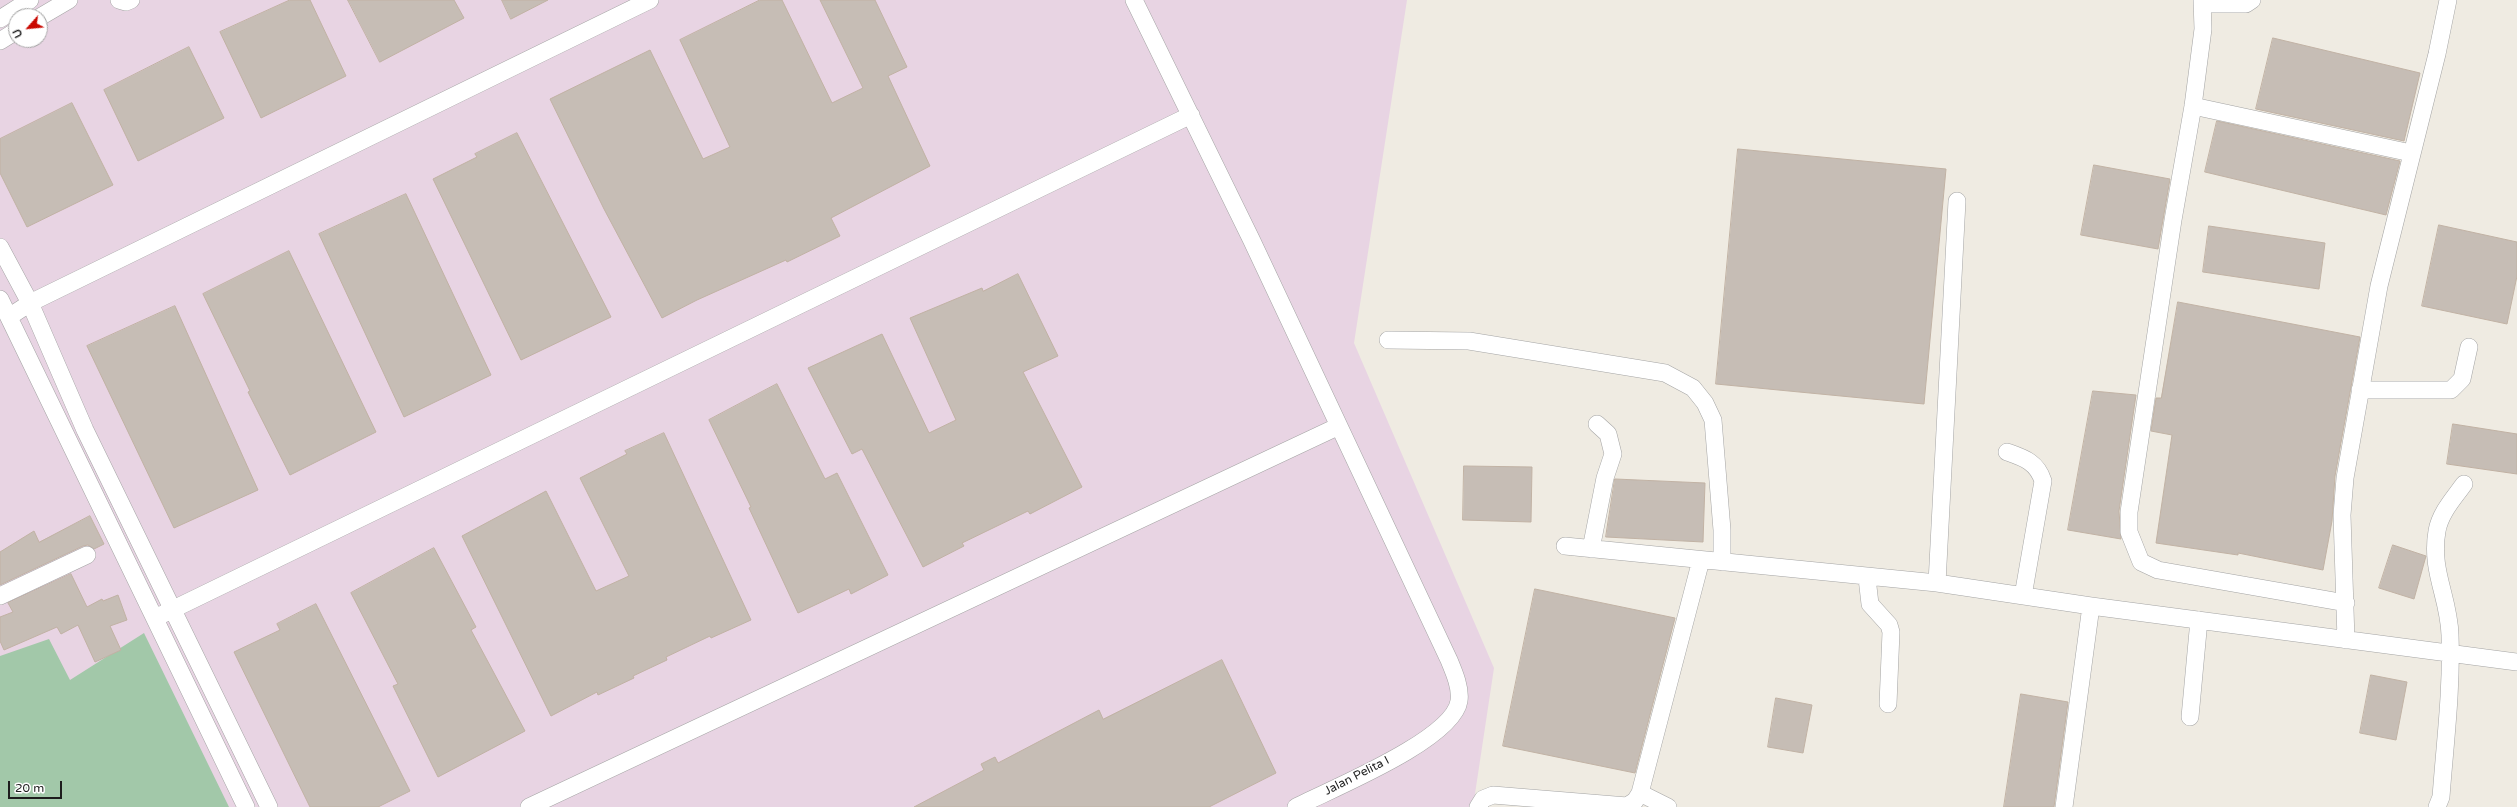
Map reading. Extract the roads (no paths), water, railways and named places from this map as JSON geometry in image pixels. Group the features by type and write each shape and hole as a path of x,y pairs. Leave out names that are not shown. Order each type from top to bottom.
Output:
{"street":[{"path":"0,20 30,0"},
{"path":"48,12 69,0"},
{"path":"119,0 126,2 131,0"},
{"path":"9,317 30,303 650,0"},
{"name":"Jalan Pelita I","path":"1134,0 1191,115 1450,660 1458,685 1459,701 1454,714 1438,731 1418,745 1296,807"},
{"path":"2252,0 2246,4 2202,2 2203,28 2193,106 2173,220 2129,512 2129,532 2134,549 2141,562 2158,570 2346,604"},
{"path":"2346,640 2342,515 2345,478 2379,286 2411,153 2437,54 2448,0"},
{"path":"2193,106 2411,153"},
{"path":"156,618 1191,115"},
{"path":"1937,583 1957,200"},
{"path":"0,247 30,303 85,430 174,609 269,807"},
{"path":"0,298 156,618 246,807"},
{"path":"1388,340 1477,343 1665,373 1693,388 1705,402 1713,420 1722,530 1722,562"},
{"path":"2360,390 2451,390 2462,379 2469,346"},
{"path":"1591,549 1605,478 1613,454 1608,434 1597,424"},
{"path":"529,807 1339,426"},
{"path":"2006,452 2026,458 2035,465 2043,481 2023,596"},
{"path":"2437,807 2441,797 2450,634 2445,599 2435,560 2437,531 2445,511 2464,484"},
{"path":"1565,546 1867,578 1937,583 2091,606 2517,662"},
{"path":"0,596 87,555"},
{"path":"1478,807 1483,799 1493,795 1627,806 1635,801 1640,792 1701,560"},
{"path":"1867,578 1870,604 1889,625 1891,632 1888,704"},
{"path":"2064,807 2091,606"},
{"path":"2190,717 2199,620"},
{"path":"1640,792 1668,807"}]}
